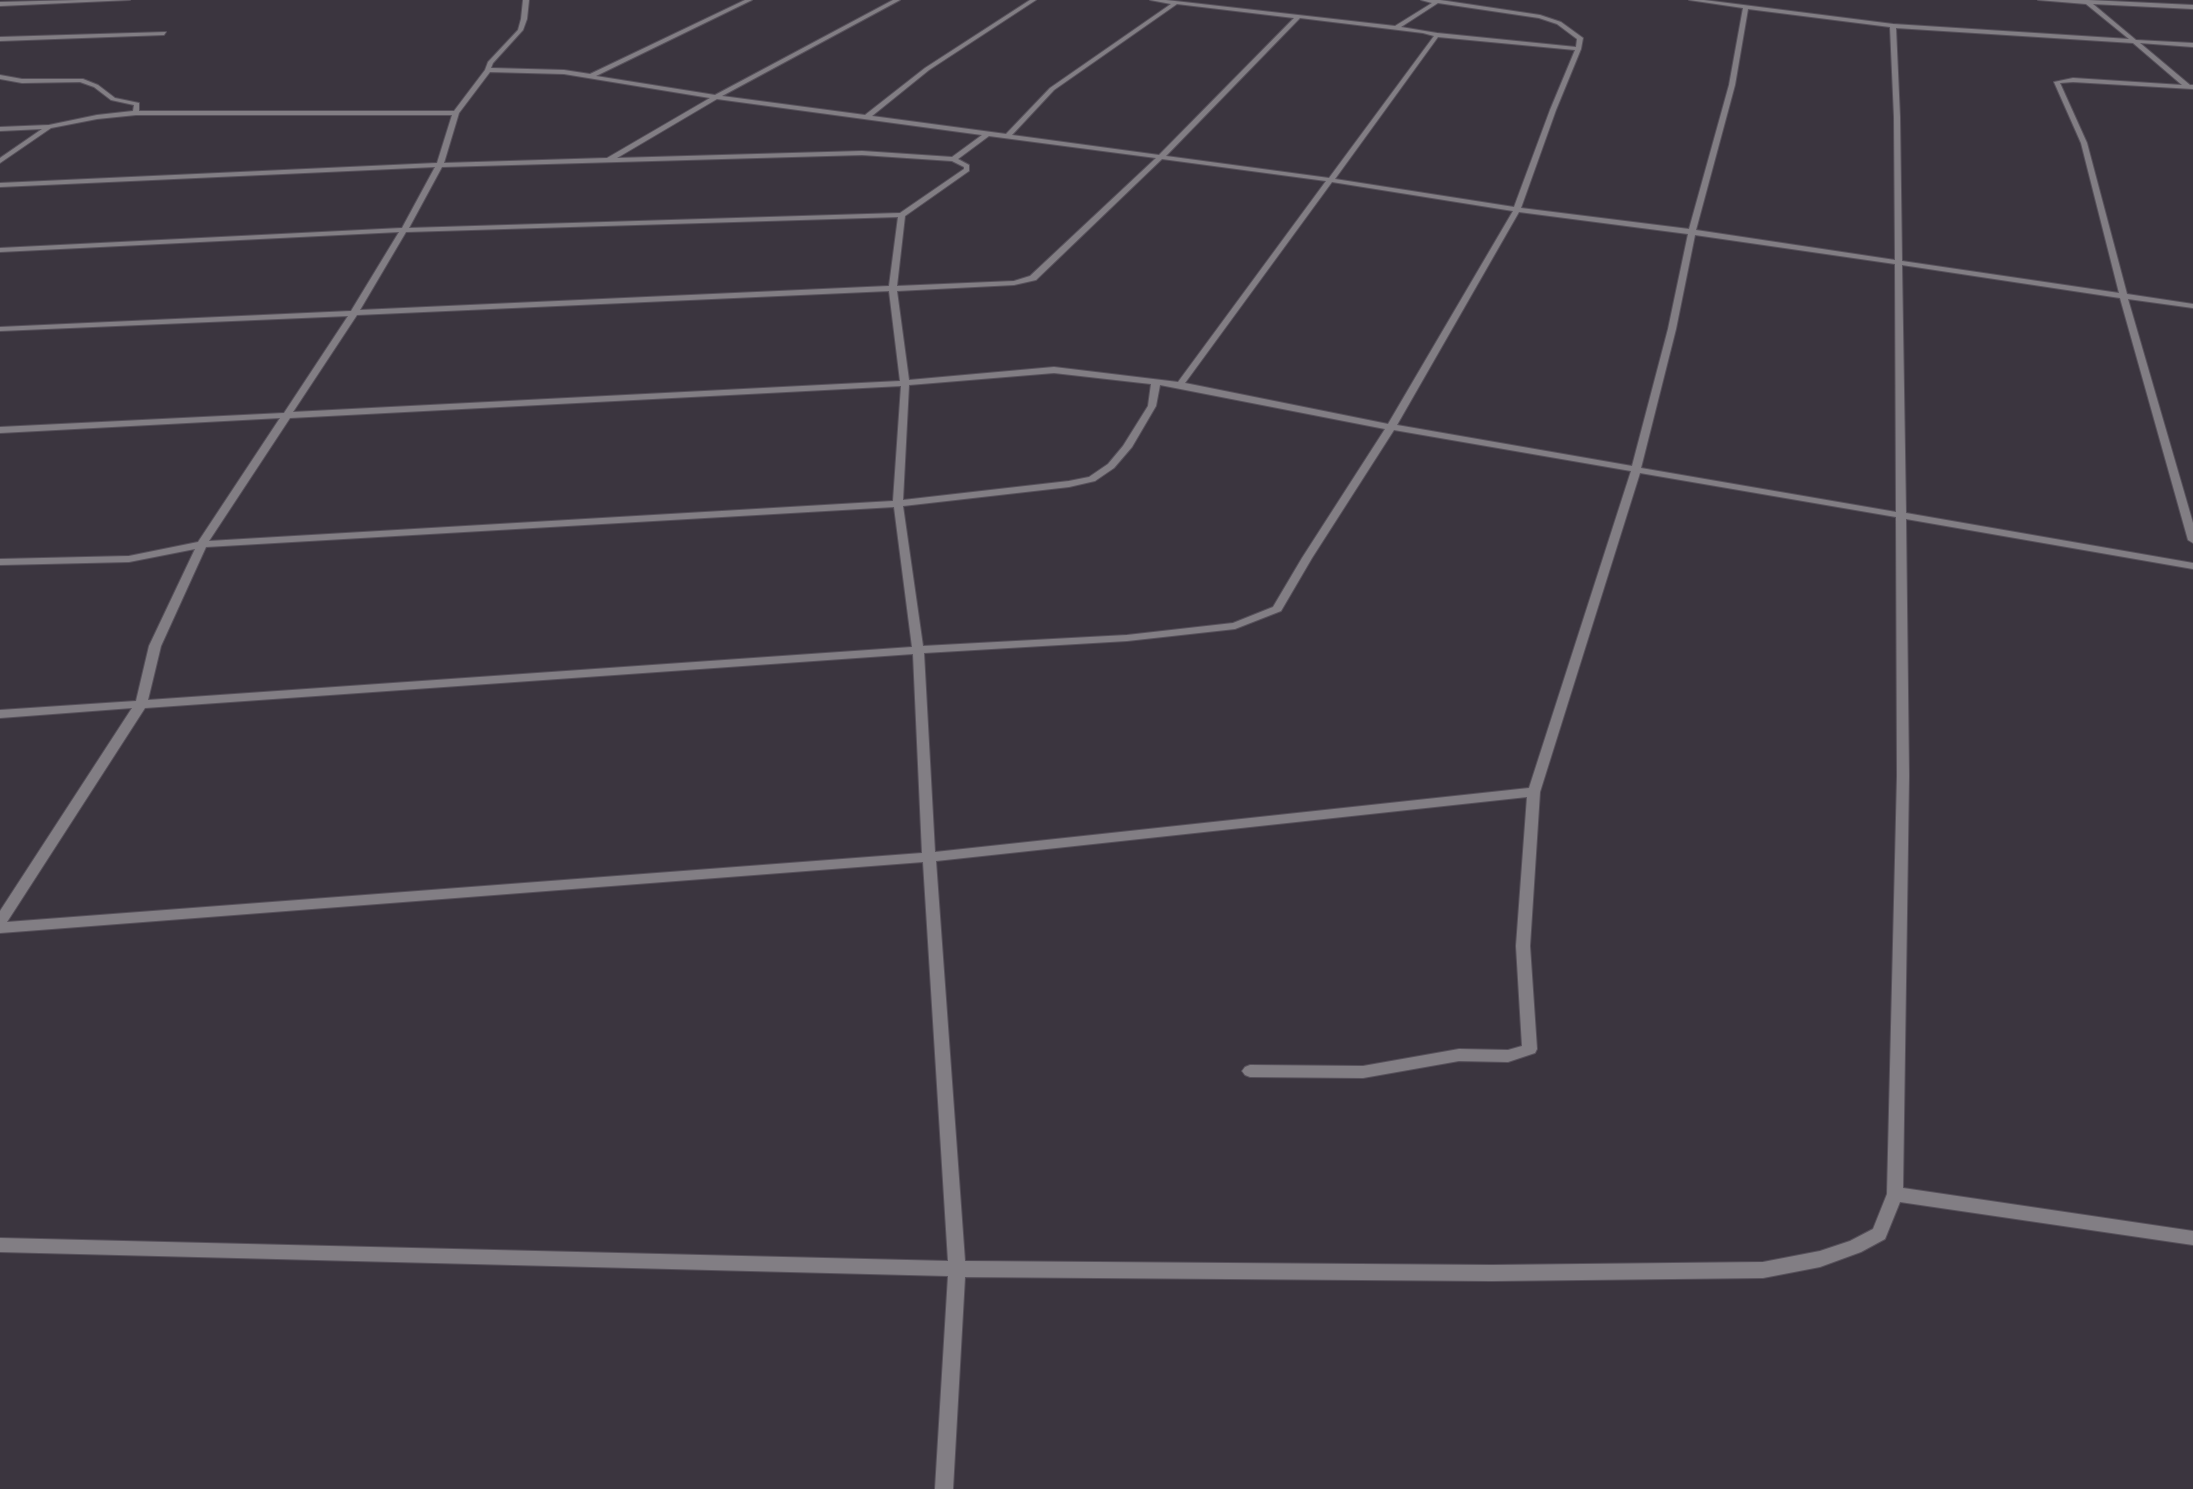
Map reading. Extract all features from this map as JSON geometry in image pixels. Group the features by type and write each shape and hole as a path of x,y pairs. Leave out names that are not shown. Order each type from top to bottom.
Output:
{"street":[{"path":"0,4 128,0"},
{"path":"0,922 141,705 155,646 202,544 354,313 404,231 440,165 456,114 488,70 490,63 520,30 526,0"},
{"path":"591,76 749,0"},
{"path":"608,161 716,97 897,0"},
{"path":"867,117 927,69 1033,0"},
{"path":"1153,0 1299,16 1437,35 1578,49"},
{"path":"0,714 918,650 1138,637 1235,626 1276,609 1391,427 1518,210 1553,110 1578,49 1580,38 1559,22 1540,17 1424,0"},
{"path":"1692,0 1893,26 2193,45"},
{"path":"2042,0 2193,8"},
{"path":"1394,28 1437,1"},
{"path":"2086,1 2191,88"},
{"path":"1008,136 1052,89 1175,3"},
{"path":"1251,1071 1363,1072 1459,1055 1508,1056 1530,1049 1523,946 1534,792 1636,470 1672,329 1692,232 1732,85 1746,7"},
{"path":"0,329 1014,283 1033,278 1160,158 1299,16"},
{"path":"0,1245 957,1269 1480,1273 1763,1270 1820,1259 1855,1247 1879,1234 1895,1194 1903,776 1897,117 1893,26"},
{"path":"0,39 164,33"},
{"path":"1180,385 1437,35"},
{"path":"488,70 564,72 716,97 1331,180 1518,210 1692,232 2193,306"},
{"path":"0,77 22,81 81,80 96,86 113,99 137,104 136,114"},
{"path":"2191,88 2073,80 2057,82 2084,143 2122,295 2193,540"},
{"path":"0,129 49,127 97,117 136,114 456,114"},
{"path":"0,161 49,127"},
{"path":"953,159 987,134"},
{"path":"0,185 440,165 862,153 953,159 968,166 958,178 902,215 404,231 0,250"},
{"path":"902,215 893,289 905,383 898,504 918,650 929,857 957,1269 944,1489"},
{"path":"0,430 905,383 1054,370 1180,385 1391,427 2193,566"},
{"path":"0,562 129,558 202,544 898,504 1069,484 1092,479 1111,466 1127,447 1152,406 1156,383"},
{"path":"0,928 929,857 1534,792"},
{"path":"1895,1194 2193,1238"}]}
